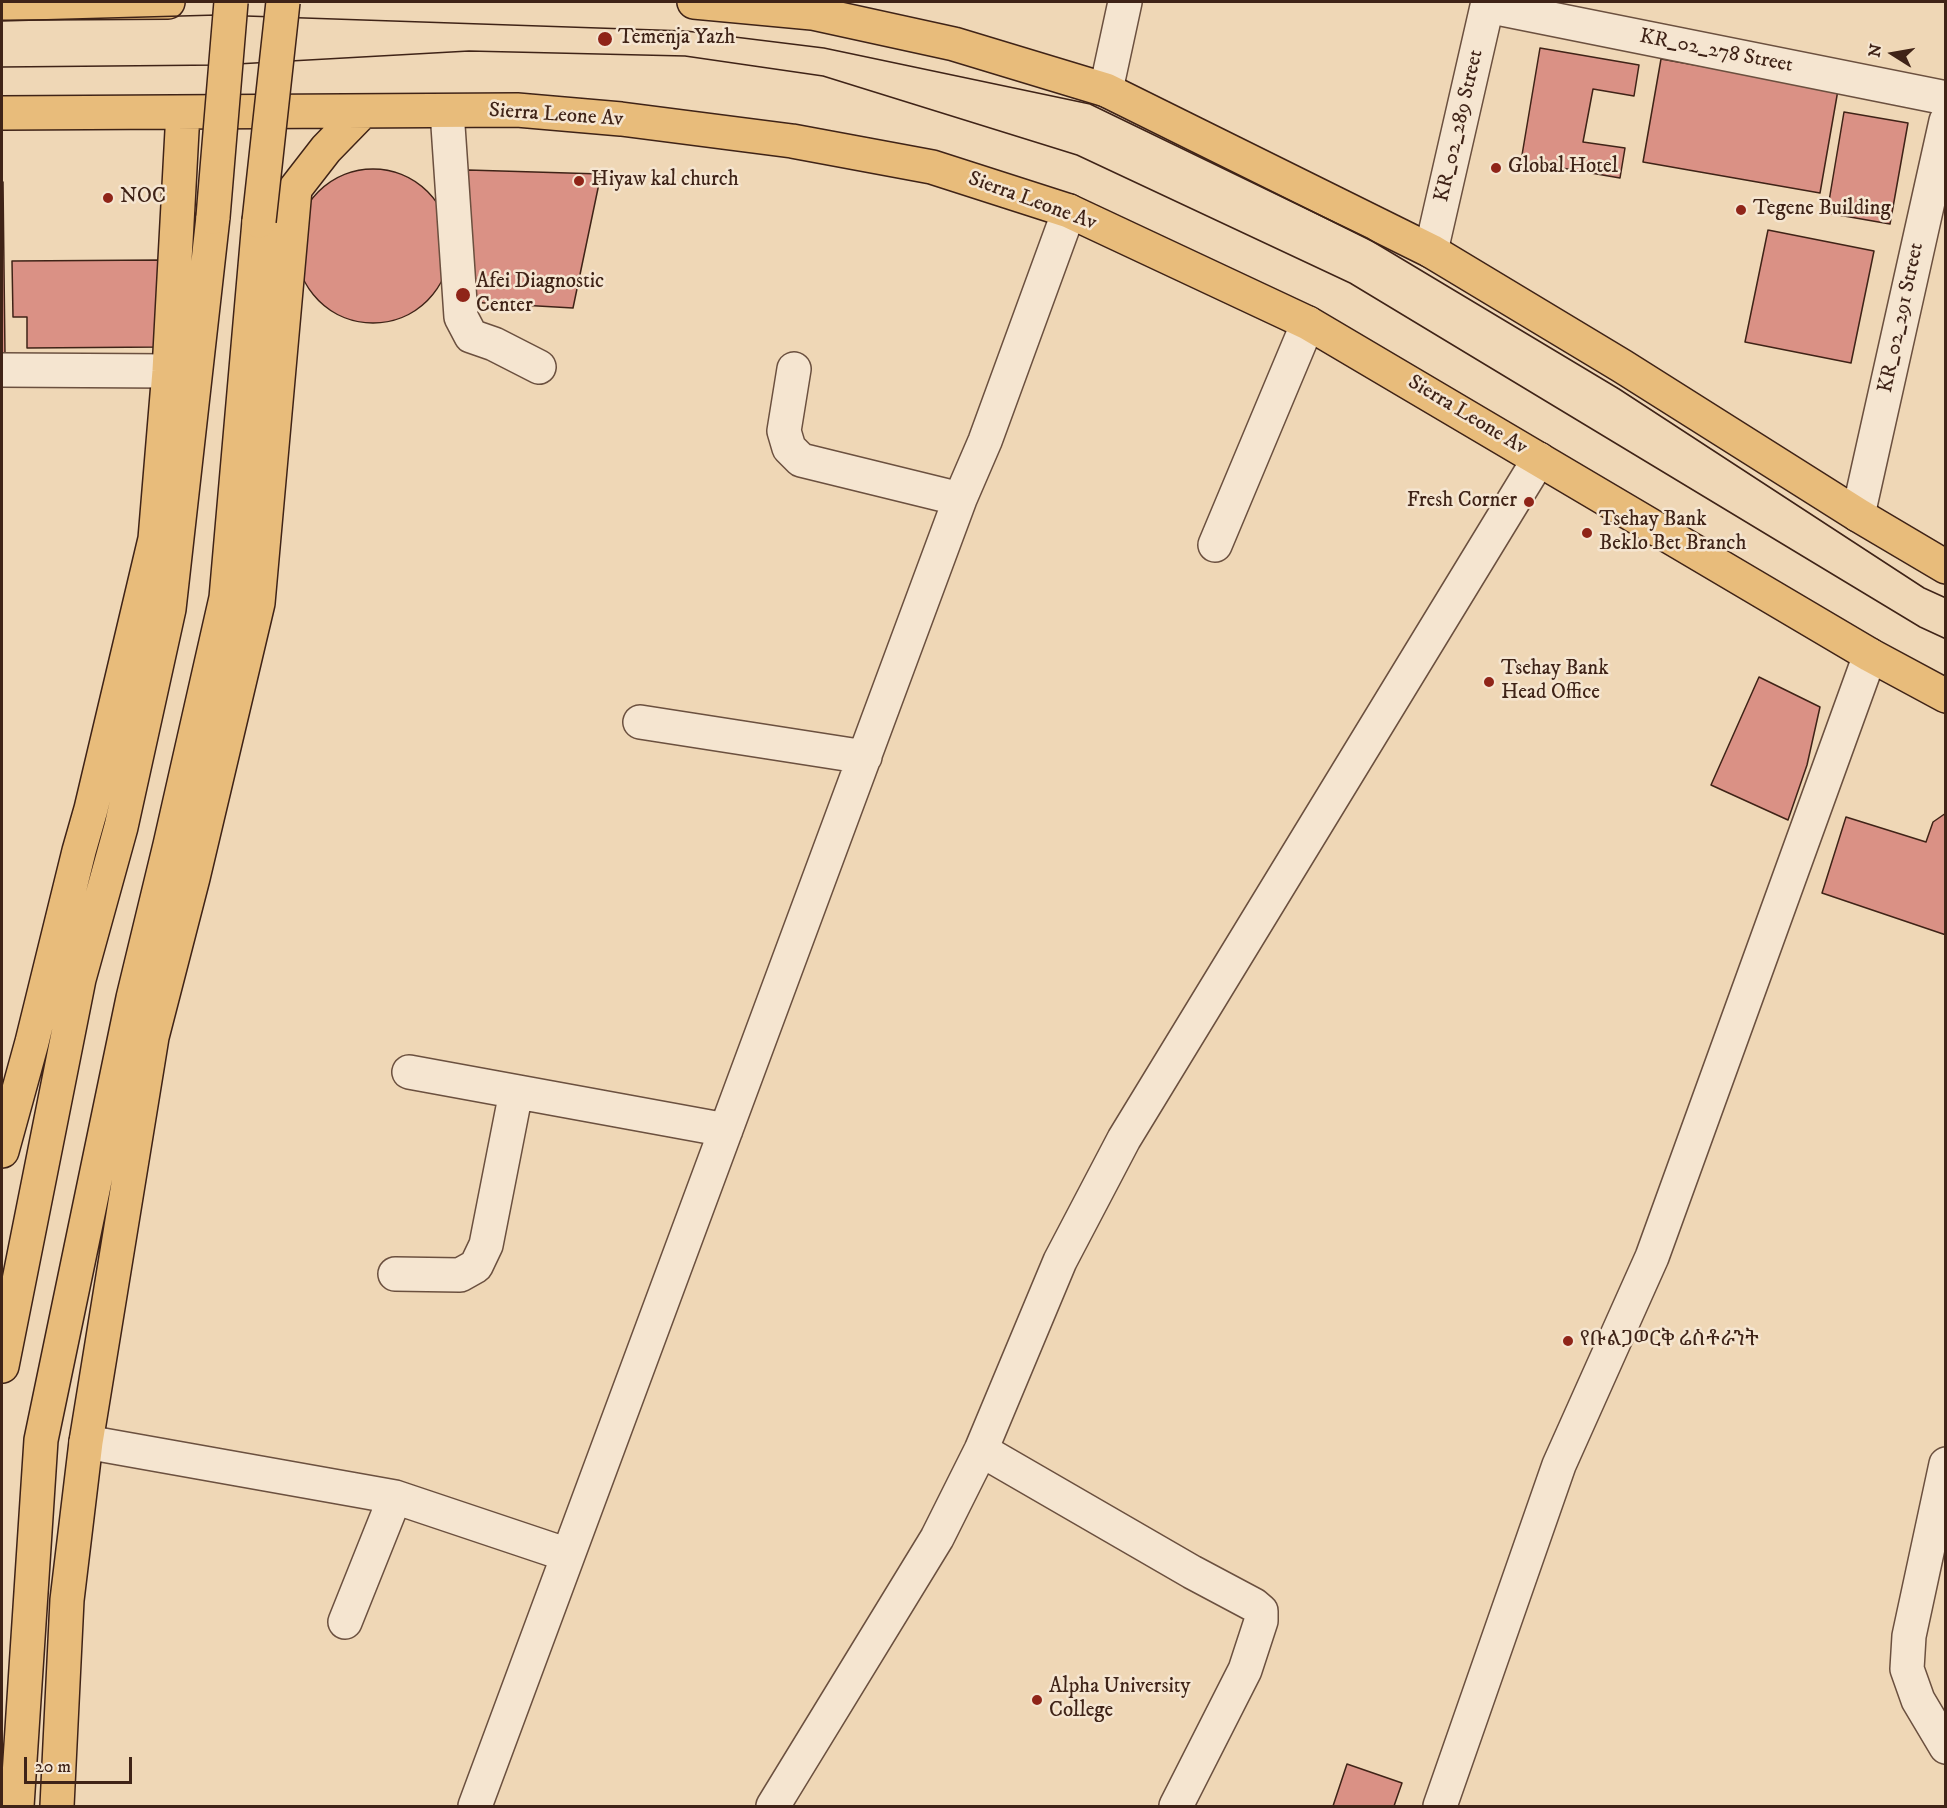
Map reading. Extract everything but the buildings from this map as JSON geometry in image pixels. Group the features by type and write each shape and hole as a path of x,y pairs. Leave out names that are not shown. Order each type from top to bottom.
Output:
{"main road":[{"path":"2,3 168,2"},
{"path":"2,1366 79,979 121,827 169,609 213,217 231,2"},
{"path":"17,1806 41,1440 133,998 226,598 259,221 283,2"},
{"path":"694,2 812,13 845,20 954,44 1106,90 1431,251 1946,567"},
{"name":"Sierra Leone Av","path":"2,113 517,110 621,118 792,141 932,167 1069,211 1308,322 1870,655 1946,696"},
{"path":"57,1806 68,1600 86,1442 152,1037 193,878 258,603 295,189 326,149 363,111"},
{"path":"2,1151 58,940 155,539 169,371 183,112"}],"street":[{"path":"1106,90 1125,2"},
{"name":"KR_02_278 Street","path":"1488,4 1946,98"},
{"name":"KR_02_289 Street","path":"1431,251 1488,4"},
{"path":"447,111 461,317 471,336 494,344 539,368"},
{"name":"KR_02_291 Street","path":"1858,515 1946,121"},
{"path":"475,1806 1069,211"},
{"path":"1215,546 1308,322"},
{"path":"794,369 784,431 789,448 801,460 960,499"},
{"path":"2,370 169,371"},
{"path":"772,1806 938,1538 981,1450 1060,1261 1124,1139 1539,459"},
{"path":"1440,1806 1559,1465 1652,1257 1870,655"},
{"path":"640,722 865,757"},
{"path":"409,1072 726,1130"},
{"path":"395,1274 460,1275 476,1266 486,1245 516,1092"},
{"path":"86,1442 395,1497 568,1555"},
{"path":"981,1450 1261,1611 1261,1621 1245,1670 1176,1806"},
{"path":"1946,1464 1909,1636 1907,1669 1918,1700 1946,1747"},
{"path":"345,1622 395,1497"}],"tram line":[{"path":"2,21 217,15 686,31 824,48 1090,104 1367,238 1619,389 1924,588 1946,598"},
{"path":"2,67 219,65 469,51 685,56 823,76 1077,155 1350,283 1920,627 1946,639"}],"place":[{"name":"Temenja Yazh","path":"605,39"},
{"name":"Global Hotel","path":"1496,168"},
{"name":"Hiyaw kal church","path":"579,181"},
{"name":"NOC","path":"108,198"},
{"name":"Tegene Building","path":"1741,210"},
{"name":"Afei Diagnostic Center","path":"463,295"},
{"name":"Fresh Corner","path":"1529,502"},
{"name":"Tsehay Bank Beklo Bet Branch","path":"1587,533"},
{"name":"Tsehay Bank Head Office","path":"1489,682"},
{"name":"የቡልጋወርቅ ሬስቶራንት","path":"1568,1341"},
{"name":"Alpha University College","path":"1037,1700"}]}
